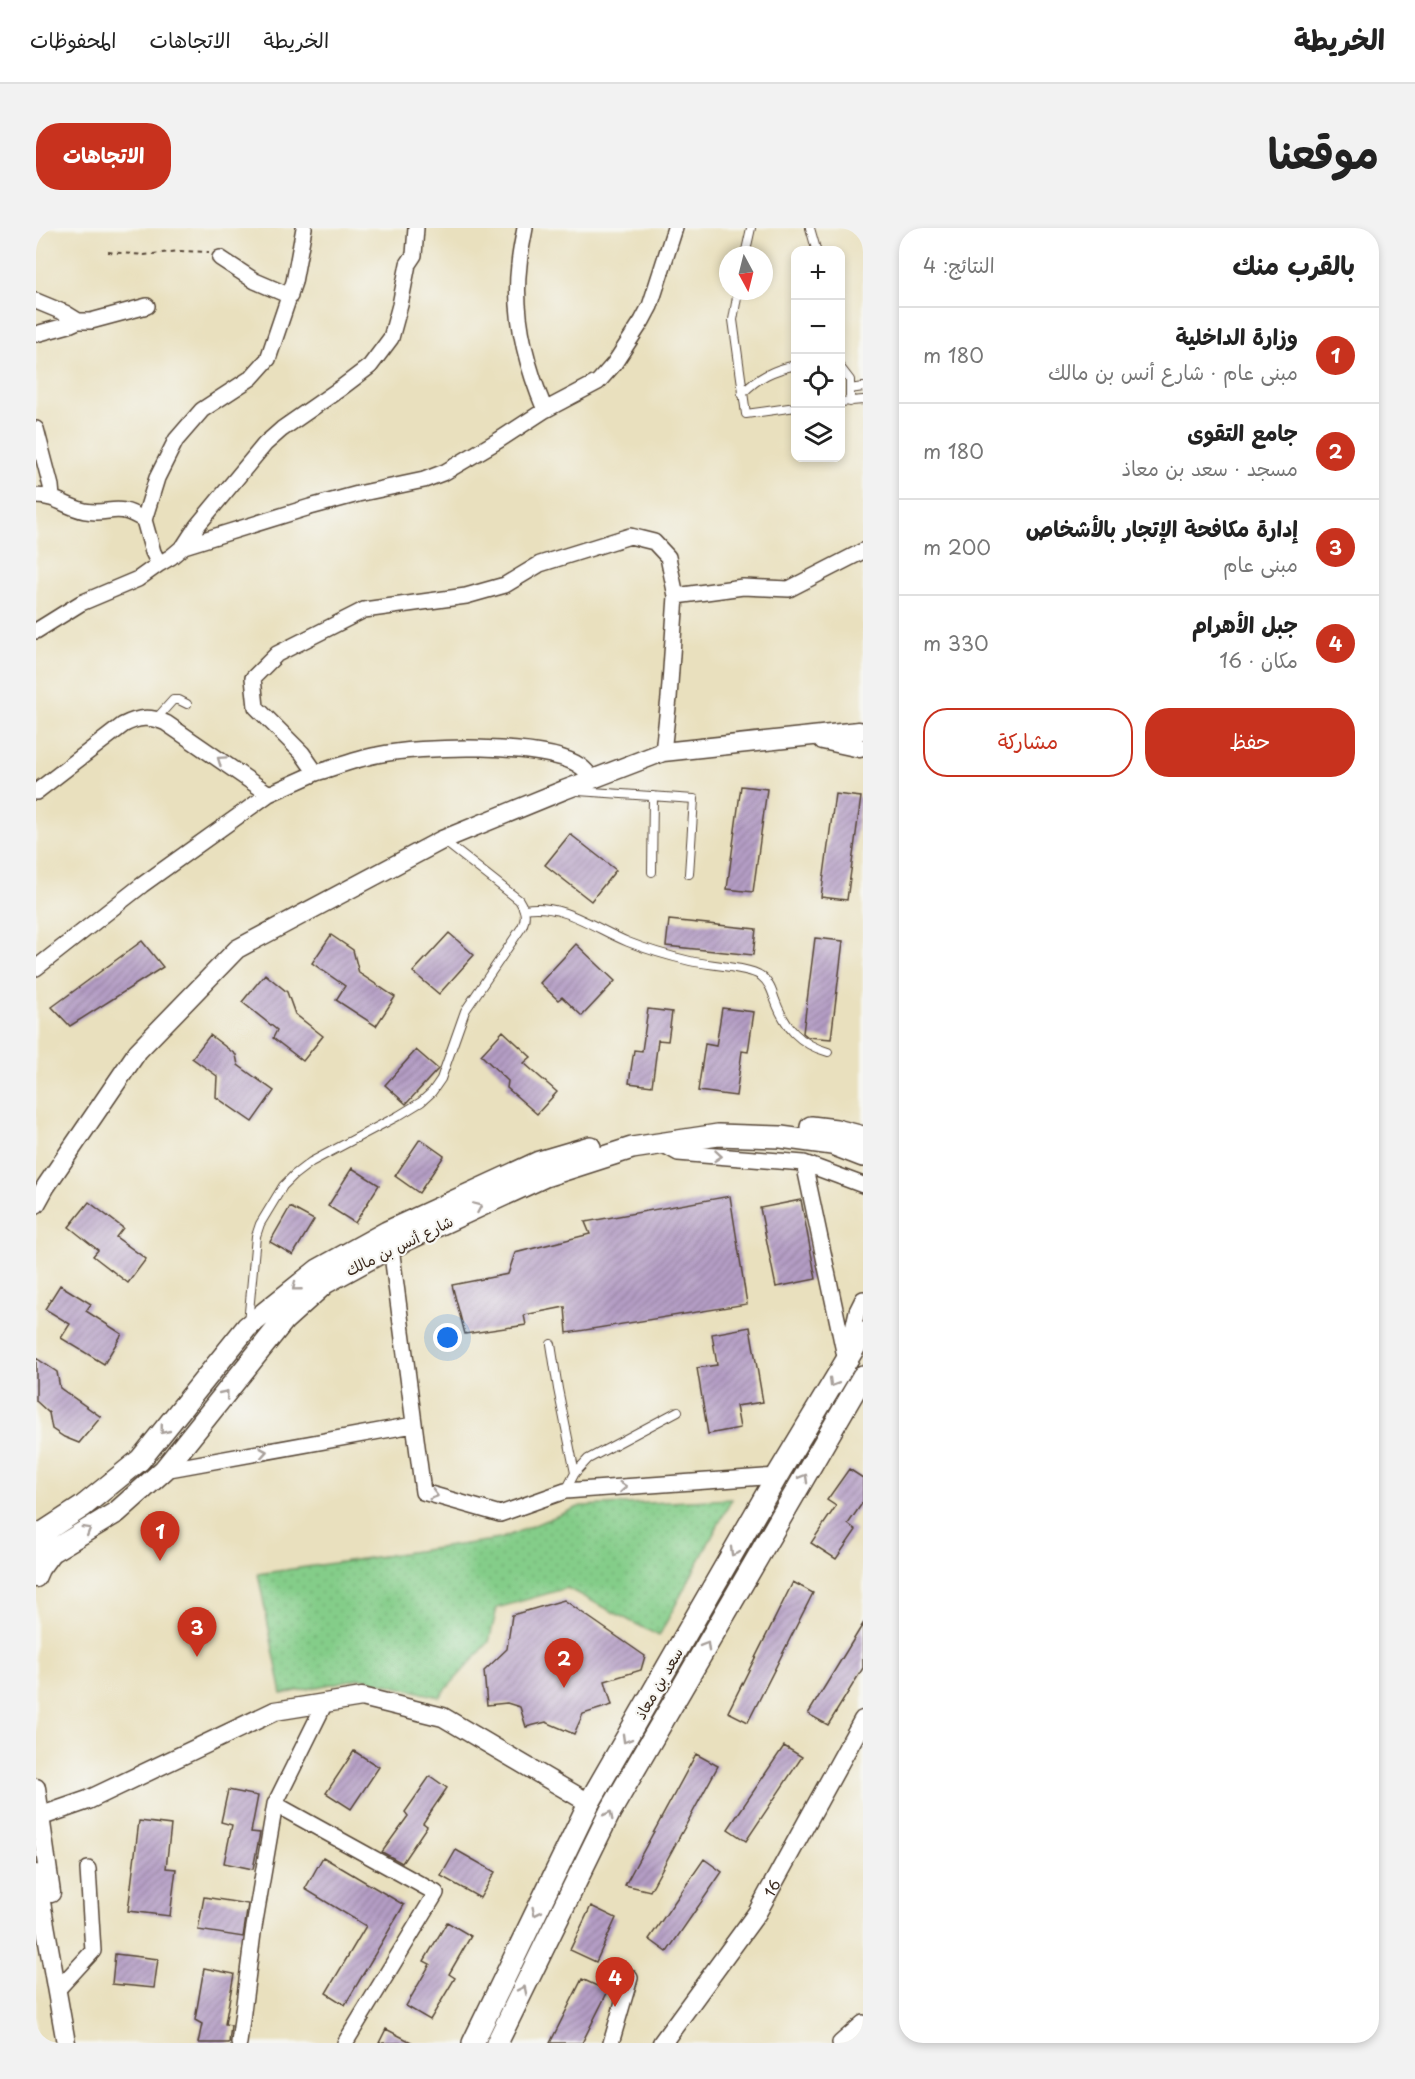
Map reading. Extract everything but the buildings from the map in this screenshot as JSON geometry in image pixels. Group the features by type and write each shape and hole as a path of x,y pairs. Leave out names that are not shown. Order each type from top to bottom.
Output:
{"main road":[{"name":"شارع أنس بن مالك","path":"36,1537 82,1507 140,1460 247,1327 318,1270 387,1232 539,1162 629,1136 718,1122 785,1124 836,1130 863,1137"},
{"name":"شارع أنس بن مالك","path":"45,1554 117,1512 164,1470 284,1320 325,1282 391,1246 545,1176 632,1148 718,1135 781,1137 832,1144 863,1156"},
{"name":"سعد بن معاذ","path":"473,2043 589,1803 777,1476 863,1334"},
{"name":"سعد بن معاذ","path":"497,2043 610,1812 863,1376"}],"street":[{"path":"159,564 153,552 144,519 157,478 176,440 202,410 251,378 268,359 290,296 304,228"},
{"path":"36,631 81,603 138,579 171,557 184,546 197,526 265,444 282,429 370,366 387,346 395,329 408,264 414,255 416,228"},
{"path":"525,228 518,279 521,327 526,355 545,410"},
{"path":"184,546 310,507 424,480 445,472 545,410 598,382 614,364 650,306 675,228"},
{"path":"220,258 255,281 290,296"},
{"path":"36,301 78,321"},
{"path":"36,334 78,321 91,321 147,306"},
{"path":"36,429 51,486 44,496 86,511 121,509 144,519"},
{"path":"316,773 302,753 256,707 253,678 277,654 364,610 466,596 505,585 540,564 630,536 654,542 668,557 676,596 663,752"},
{"path":"676,596 743,587 789,589 863,550"},
{"path":"36,792 123,725 139,718 156,719 193,741 269,794"},
{"path":"36,1204 138,1051 237,949 442,840 663,752 812,737 861,739"},
{"path":"36,968 142,885 269,794 316,773 378,754 482,748 531,751 564,759 580,765 594,779"},
{"path":"662,1144 678,1153 804,1163 863,1185"},
{"path":"804,1163 846,1361"},
{"path":"391,1246 423,1492 501,1514 565,1491 777,1476"},
{"path":"846,1361 857,1311 863,1299"},
{"path":"164,1470 413,1425"},
{"path":"36,1578 45,1554"},
{"path":"38,1817 88,1800 275,1711 362,1697 443,1717 589,1803"},
{"path":"239,2043 253,1933 275,1804 325,1703"},
{"name":"16","path":"662,2043 757,1913 863,1720"},
{"path":"36,1788 38,1817 52,1905 51,1952"},
{"path":"275,1804 436,1893 345,2043"},
{"path":"58,1989 93,1951 88,1869"},
{"path":"36,1874 66,2043"},
{"path":"611,2043 630,1978"},
{"path":"840,2043 863,2023"}],"lane":[{"path":"747,246 751,228"},
{"path":"810,228 815,246"},
{"path":"736,300 733,320 746,414 791,408"},
{"path":"742,393 766,374 791,366"},
{"path":"845,374 850,380 850,402"},
{"path":"850,389 863,387"},
{"path":"845,402 863,400"},
{"path":"156,719 173,700 180,700 187,704"},
{"path":"564,790 694,799 689,874"},
{"path":"652,872 653,796"},
{"path":"247,1327 256,1236 260,1224 283,1186 311,1162 398,1116 421,1102 432,1092 441,1079 465,1011 526,918 525,909 519,900 442,840"},
{"path":"525,909 555,909 644,948 673,957 758,974 769,984 780,1014 791,1032 808,1045 828,1052"},
{"path":"551,1344 575,1473"},
{"path":"565,1491 575,1473 588,1459 678,1411"}],"path":[{"path":"108,252 144,255 206,251 220,258"}],"green space":[{"path":"732,1499 659,1636 567,1588 497,1608 489,1642 439,1697 361,1678 282,1694 258,1574 500,1539 581,1506"}],"place":[{"name":"وزارة الداخلية","path":"160,1561"},
{"name":"إدارة مكافحة الإتجار بالأشخاص","path":"197,1657"},
{"name":"جامع التقوى","path":"564,1688"},
{"name":"جبل الأهرام","path":"615,2007"}]}
